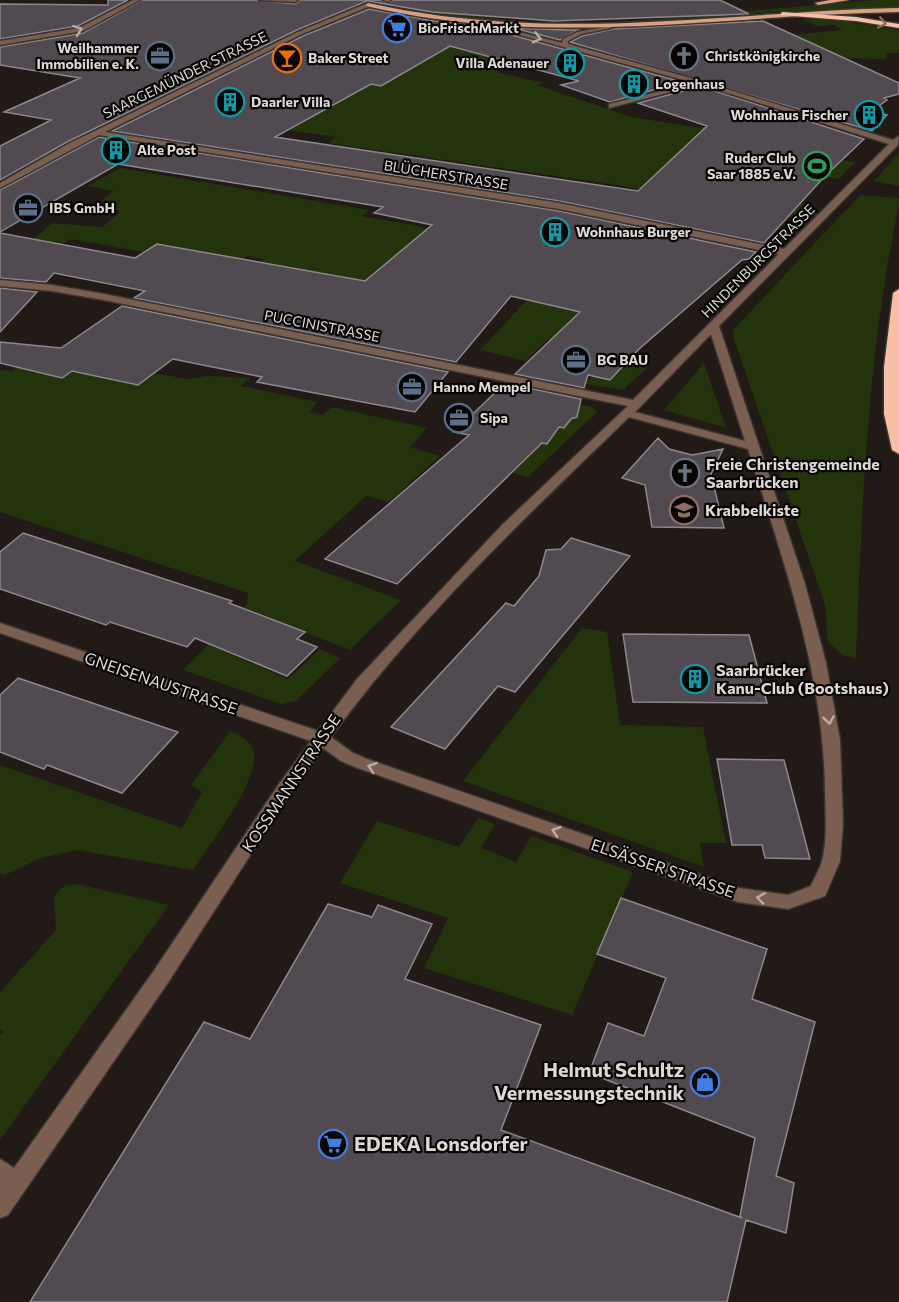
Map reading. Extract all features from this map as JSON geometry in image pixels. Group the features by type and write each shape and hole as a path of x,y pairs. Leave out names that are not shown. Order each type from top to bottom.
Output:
{"highway":[{"path":"782,14 856,18 899,26"},
{"path":"899,293 891,367 891,414 899,450"}],"main road":[{"path":"388,0 398,2"},
{"name":"SAARGEMÜNDER STRASSE","path":"368,5 388,0"},
{"path":"820,0 808,4 846,0"},
{"path":"368,5 478,22 609,27 782,14 899,10"},
{"path":"776,7 786,6"},
{"path":"449,11 510,18 572,21 640,19 754,9"}],"street":[{"path":"0,43 81,30 137,0"},
{"path":"262,0 295,0"},
{"path":"359,3 368,5"},
{"name":"SAARGEMÜNDER STRASSE","path":"0,186 98,133 309,29 368,5"},
{"path":"478,22 692,80 897,141"},
{"path":"565,46 565,40 575,34 609,27"},
{"path":"612,106 680,88 692,80"},
{"name":"BLÜCHERSTRASSE","path":"98,133 559,206 788,253"},
{"name":"HINDENBURGSTRASSE","path":"632,408 897,141"},
{"name":"PUCCINISTRASSE","path":"0,284 75,292 632,408"},
{"name":"ELSÄSSER STRASSE","path":"321,738 347,757 361,763 738,895 788,902 818,891 831,861 834,824 832,740 818,663 804,606 714,326"},
{"path":"632,408 754,447"},
{"name":"KOSSMANNSTRASSE","path":"0,1207 8,1177 160,978 285,788 363,682 508,526 632,408"},
{"name":"GNEISENAUSTRASSE","path":"0,628 321,738"}],"green space":[{"path":"875,0 899,0 899,8 774,12 646,23 556,25 485,21 402,8 527,22 595,24"},
{"path":"829,19 899,30 899,53 887,53 886,59 796,57 760,38 843,30 834,25 817,26 802,20"},
{"path":"416,39 522,61 496,72 544,83 537,85 631,117 733,133 727,140 855,162 839,179 759,165 732,191 807,205 794,218 604,183 328,143 337,137 288,130 365,83 381,86"},
{"path":"899,153 899,186 874,181"},
{"path":"120,168 369,210 362,216 428,228 420,236 538,284 417,292 312,271 301,280 249,271 264,259 248,256 231,268 157,244 144,252 71,239 49,253 21,250 52,223 102,227 120,212 95,206 113,191 88,186"},
{"path":"860,195 899,198 899,205 888,261 873,374 864,488 856,659 843,655 828,642 825,605 733,336 734,329"},
{"path":"527,300 599,316 570,345 547,340 525,361 480,350"},
{"path":"97,352 154,373 188,379 208,376 250,378 241,386 318,402 309,412 323,415 332,407 427,428 410,447 440,456 389,502 366,496 295,561 401,600 350,650 266,617 227,653 288,679 320,649 340,658 296,701 281,704 183,670 247,604 248,593 0,512 0,370 12,371 18,367 62,378"},
{"path":"628,360 649,366 623,390 585,384 593,376"},
{"path":"704,363 726,428 664,410"},
{"path":"534,395 592,407 597,412 528,477 462,460 530,440 547,444 559,427 564,428 571,419"},
{"path":"582,628 607,632 620,725 703,727 726,843 700,843 704,867 463,781"},
{"path":"230,731 245,739 252,747 254,759 251,774 233,810 193,870 77,850 41,858 5,875 0,873 0,765 182,828 202,792 191,785"},
{"path":"478,818 495,824 481,848 516,862 531,836 633,872 572,1015 424,968 448,918 340,883 377,821 459,847"},
{"path":"77,884 169,905 0,1140 0,1035 4,1032 0,1029 0,992 56,930 54,896 64,886"}],"building":[{"path":"108,0 128,0 78,26 0,39 0,4 108,5"},
{"path":"142,0 257,0 295,4 300,0 381,0 387,4 393,0 720,0 749,14 554,21 432,12 367,1 297,30 67,142 0,180 0,146 51,120 4,112 80,78 0,65 0,47 83,33"},
{"path":"369,9 434,21 476,25 682,82 610,102 561,85 579,81 450,46 381,86 371,84 275,137 638,191 707,126 638,103 683,91 693,84 864,139 826,175 764,243 559,201 112,131 303,36"},
{"path":"763,21 899,83 899,94 884,98 887,100 872,111 887,115 872,131 570,42 582,36 613,29"},
{"path":"513,28 567,30 578,30 560,40"},
{"path":"99,137 559,211 756,252 749,259 742,260 639,349 610,380 588,375 584,388 515,374 580,312 511,296 456,362 134,298 145,291 54,273 46,282 0,278 0,233 135,258 157,244 365,281 432,225 374,213 383,207 118,164 0,232 0,190"},
{"path":"0,288 37,292 0,332"},
{"path":"122,306 448,372 415,412 257,382 262,377 173,359 138,385 72,371 62,378 0,363 0,342 61,348"},
{"path":"505,383 581,399 577,417 571,419 564,428 559,427 547,444 542,443 397,584 325,559 469,435 454,432"},
{"path":"658,438 669,449 692,455 723,449 711,474 724,528 652,527 645,485 622,478"},
{"path":"23,533 232,601 229,603 305,632 297,639 317,647 287,676 195,638 187,647 110,622 106,625 0,589 0,552"},
{"path":"571,538 630,556 515,692 498,686 445,749 391,727 506,603 514,606 539,576 546,550 561,549"},
{"name":"Saarbrücker Kanu-Club (Bootshaus)","path":"623,634 749,635 767,703 633,702"},
{"path":"18,678 178,732 122,793 47,765 44,769 0,752 0,695"},
{"path":"717,759 784,760 810,859 765,858 762,845 732,845"},
{"path":"621,898 767,949 752,999 815,1022 776,1176 794,1183 786,1233 746,1220 727,1302 30,1302 204,1022 250,1039 328,904 372,917 378,905 432,924 405,979 541,1025 501,1130 742,1218 740,1216 755,1138 589,1073 608,1023 644,1036 666,978 597,954"}],"place":[{"name":"BioFrischMarkt","path":"397,28"},
{"name":"Weilhammer Immobilien e. K.","path":"160,56"},
{"name":"Christkönigkirche","path":"684,56"},
{"name":"Baker Street","path":"287,58"},
{"name":"Villa Adenauer","path":"570,63"},
{"name":"Logenhaus","path":"634,84"},
{"name":"Daarler Villa","path":"230,102"},
{"name":"Wohnhaus Fischer","path":"869,115"},
{"name":"Alte Post","path":"116,150"},
{"name":"Ruder Club Saar 1885 e.V.","path":"817,166"},
{"name":"IBS GmbH","path":"28,208"},
{"name":"Wohnhaus Burger","path":"555,232"},
{"name":"BG BAU","path":"576,360"},
{"name":"Hanno Mempel","path":"412,387"},
{"name":"Sipa","path":"459,418"},
{"name":"Freie Christengemeinde Saarbrücken","path":"685,473"},
{"name":"Krabbelkiste","path":"684,510"},
{"name":"Saarbrücker Kanu-Club (Bootshaus)","path":"695,679"},
{"name":"Helmut Schultz Vermessungstechnik","path":"705,1082"},
{"name":"EDEKA Lonsdorfer","path":"333,1144"}]}
